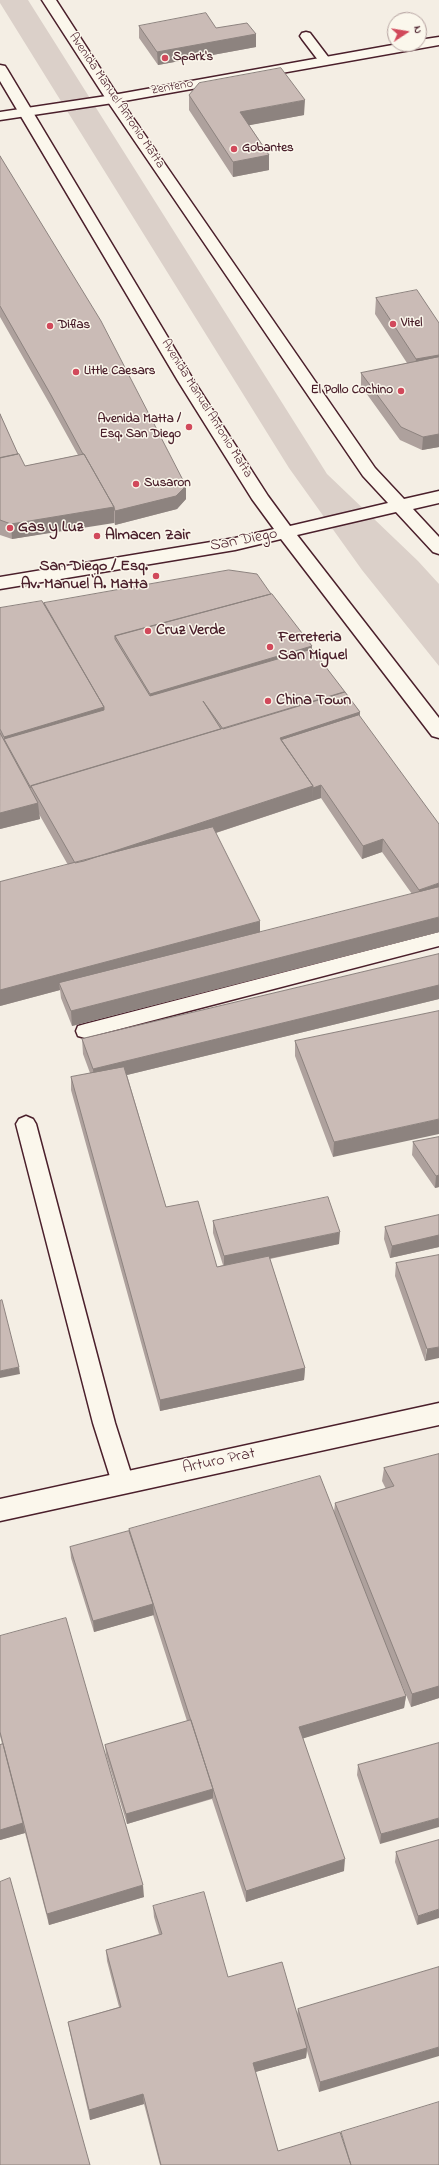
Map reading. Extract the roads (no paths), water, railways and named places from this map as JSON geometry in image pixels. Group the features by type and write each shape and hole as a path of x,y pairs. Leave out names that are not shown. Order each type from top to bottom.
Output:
{"main road":[{"name":"Avenida Manuel Antonio Matta","path":"49,0 113,99 369,472 398,506 439,548"},
{"name":"Zenteno","path":"0,116 113,99 439,41"},
{"name":"Avenida Manuel Antonio Matta","path":"0,69 186,381 261,499 312,570 439,731"},
{"name":"San Diego","path":"0,583 219,547 286,533 439,496"},
{"name":"Arturo Prat","path":"0,1510 439,1414"}],"lane":[{"path":"306,36 325,61"},
{"path":"85,1031 439,939"},
{"path":"26,1124 104,1423 123,1483"}],"place":[{"name":"Spark's","path":"165,58"},
{"name":"Gobantes","path":"234,149"},
{"name":"Vitel","path":"393,324"},
{"name":"Diflas","path":"50,326"},
{"name":"Little Caesars","path":"76,372"},
{"name":"El Pollo Cochino","path":"401,391"},
{"name":"Avenida Matta / Esq. San Diego","path":"189,427"},
{"name":"Susaron","path":"136,484"},
{"name":"Gas y Luz","path":"10,528"},
{"name":"Almacen Zair","path":"97,536"},
{"name":"San Diego / Esq. Av. Manuel A. Matta","path":"156,576"},
{"name":"Cruz Verde","path":"148,631"},
{"name":"Ferreteria San Miguel","path":"270,647"},
{"name":"China Town","path":"268,701"}]}
